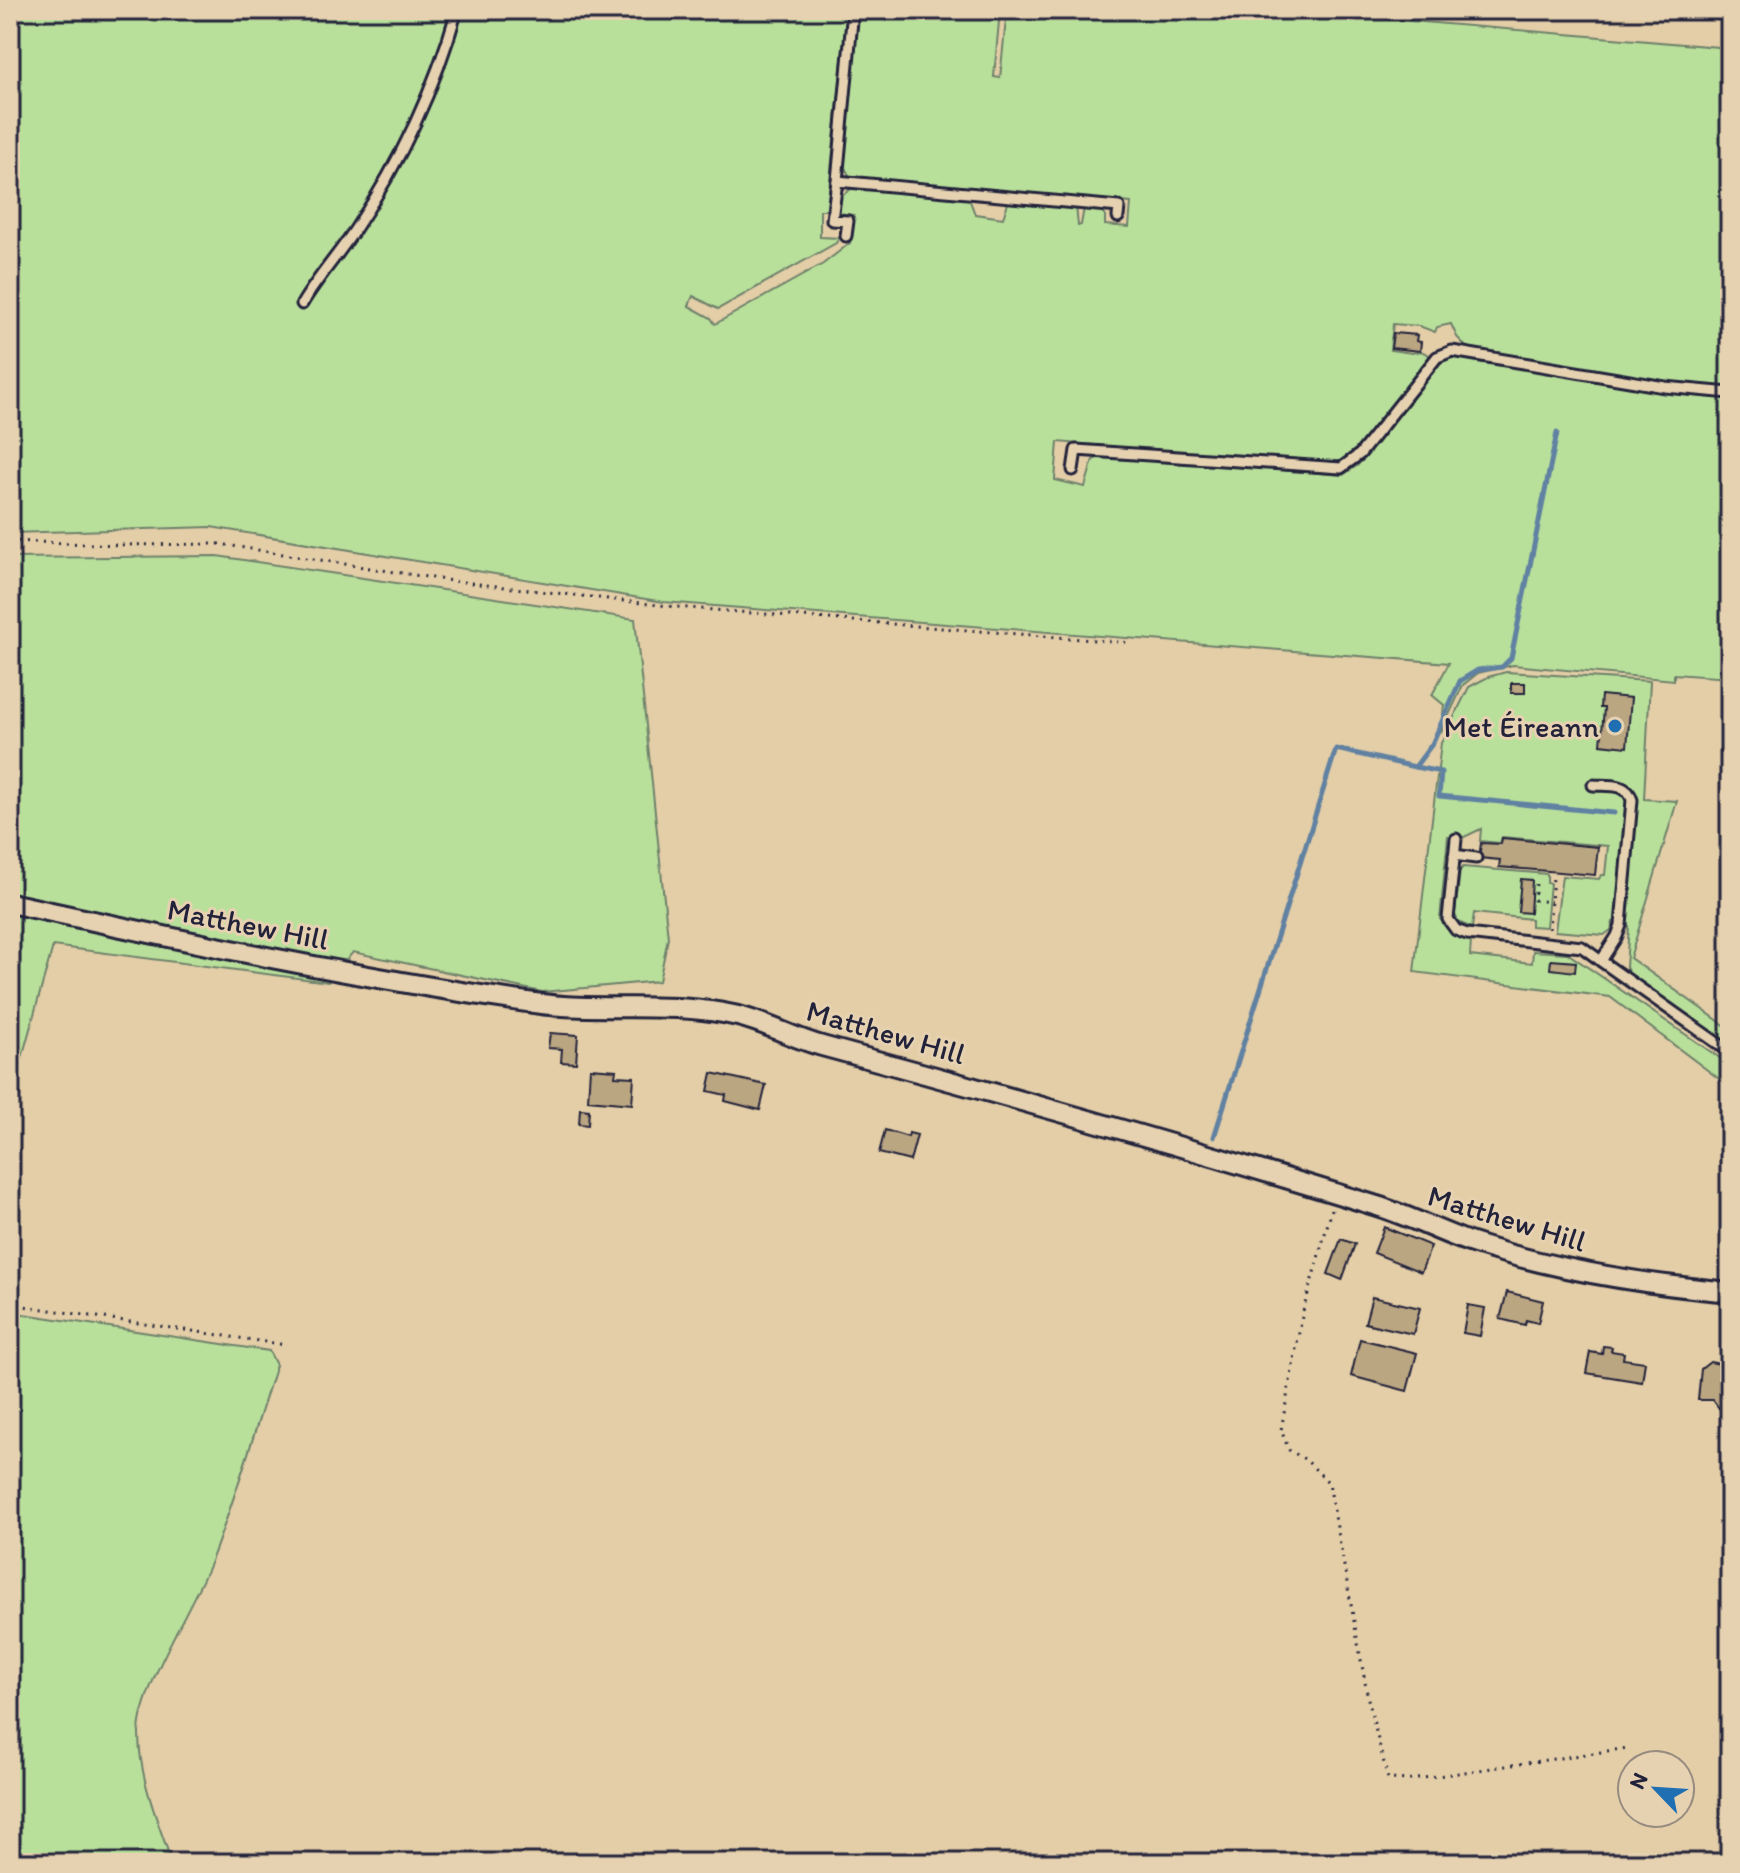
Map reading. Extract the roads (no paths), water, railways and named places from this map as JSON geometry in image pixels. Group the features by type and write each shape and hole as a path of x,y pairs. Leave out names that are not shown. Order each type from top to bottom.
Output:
{"street":[{"name":"Matthew Hill","path":"10,903 227,951 565,1008 692,1007 742,1017 816,1044 922,1071 1384,1208 1466,1241 1518,1257 1651,1285 1730,1292"}],"lane":[{"path":"302,304 355,230 411,132 427,98 457,10"},
{"path":"846,236 848,221 832,220 853,10"},
{"path":"837,181 1119,207 1118,217"},
{"path":"1073,470 1076,450 1341,468 1360,454 1437,357 1452,351 1665,387 1730,393"},
{"path":"1593,785 1624,787 1632,800 1621,925 1601,961"},
{"path":"1456,839 1448,919 1451,926 1467,934 1582,947 1730,1052"},
{"path":"1454,855 1476,858"}],"waterway":[{"path":"1557,433 1511,658 1502,667 1478,670 1460,681 1432,744 1415,767 1441,772 1439,796 1614,813"},
{"path":"1214,1137 1336,749 1415,767"}],"place":[{"name":"Met Éireann","path":"1615,726"}]}
